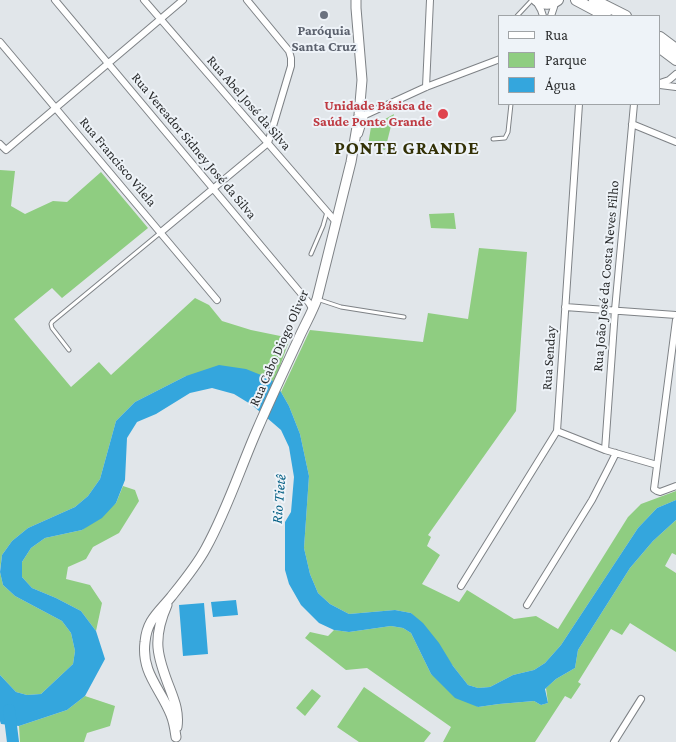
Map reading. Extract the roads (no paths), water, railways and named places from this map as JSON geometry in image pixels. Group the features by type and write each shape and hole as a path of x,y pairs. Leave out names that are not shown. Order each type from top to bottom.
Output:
{"main road":[{"path":"535,0 544,4 556,1"},
{"path":"576,0 604,15"},
{"path":"594,0 624,15"},
{"name":"Rua Cabo Diogo Oliver","path":"176,740 172,716 148,671 144,654 148,627 154,615 170,598 203,554 228,503 257,429 317,299 362,115 362,80 356,4"},
{"path":"661,38 676,49"},
{"path":"661,49 676,60"},
{"name":"Rua Cabo Diogo Oliver","path":"170,598 160,621 158,651 178,712 176,740"},
{"path":"148,671 165,676"}],"street":[{"name":"Rua Vereador Sidney José da Silva","path":"55,0 313,310"},
{"name":"Rua Abel José da Silva","path":"144,0 336,222"},
{"path":"0,144 6,150 183,0"},
{"path":"161,232 268,143 291,66 291,58 289,51 283,43 247,0"},
{"path":"349,0 356,4"},
{"path":"426,87 430,0"},
{"path":"535,0 542,10 543,15"},
{"path":"551,15 556,1"},
{"name":"Rua Francisco Vilela","path":"0,42 217,300"},
{"path":"362,115 426,87 498,60"},
{"path":"661,84 676,74"},
{"path":"661,84 676,87"},
{"name":"Rua Senday","path":"461,586 557,431 579,105"},
{"name":"Rua João José da Costa Neves Filho","path":"605,450 615,310 634,105"},
{"path":"632,124 676,142"},
{"path":"565,307 676,315"},
{"path":"676,320 654,489 660,492 676,486"},
{"path":"557,431 605,450 657,466"},
{"path":"527,605 602,483 616,453"},
{"path":"614,742 641,699"}],"lane":[{"path":"518,15 535,0"},
{"path":"493,139 505,138 508,132 511,105"},
{"path":"311,254 327,212"},
{"path":"69,350 50,324 161,232"},
{"path":"317,299 341,307 404,317"}],"water":[{"path":"219,365 246,369 271,379 289,406 300,434 309,476 304,548 310,574 318,593 330,604 349,614 395,610 411,613 423,623 439,643 453,666 468,685 478,688 490,687 513,675 534,670 545,663 561,645 638,528 657,508 676,500 676,520 653,541 630,568 578,650 575,668 556,679 545,689 548,703 541,705 534,701 478,707 455,698 431,674 411,633 403,628 391,626 349,632 334,630 319,623 301,605 289,584 285,570 285,522 291,512 294,477 289,447 281,430 252,405 234,394 212,388 190,393 156,414 137,422 127,438 125,480 116,503 102,518 82,530 45,538 31,548 22,562 22,577 32,588 81,611 96,631 105,659 85,696 67,710 19,726 1,724 0,675 16,692 27,695 41,694 73,664 75,651 71,633 62,621 15,596 3,585 0,572 2,555 12,541 28,528 75,507 88,496 100,479 116,421 135,402 186,376"},
{"path":"236,600 238,615 213,617 211,602"},
{"path":"204,603 208,654 183,656 179,605"}],"waterway":[{"path":"9,710 13,742"}],"place":[{"name":"Paróquia Santa Cruz","path":"324,15"},
{"name":"Unidade Básica de Saúde Ponte Grande","path":"443,114"}],"district":[{"name":"PONTE GRANDE","path":"407,148"}],"water label":[{"name":"Rio Tietê","path":"279,499"}]}
